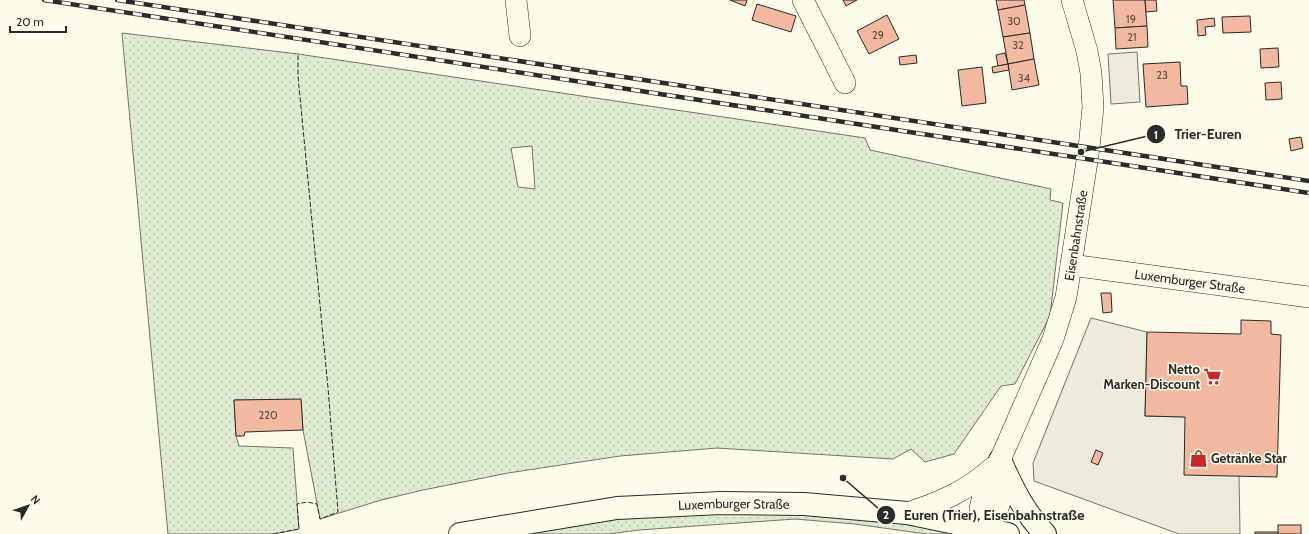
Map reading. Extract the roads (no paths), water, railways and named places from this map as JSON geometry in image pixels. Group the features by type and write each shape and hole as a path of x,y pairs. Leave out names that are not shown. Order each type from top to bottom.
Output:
{"main road":[{"path":"1000,460 1023,506 1032,520 1045,534"},
{"name":"Luxemburger Straße","path":"460,534 617,508 721,503 804,504 907,513 984,532 1008,534"}],"street":[{"path":"516,0 520,36"},
{"path":"803,0 845,83"},
{"name":"Eisenbahnstraße","path":"984,532 996,514 1002,495 1000,460 1053,339 1066,297 1089,148 1093,107 1090,66 1072,0"},
{"name":"Luxemburger Straße","path":"1071,264 1309,297"},
{"path":"907,513 936,504 957,494 977,480 1000,460"}],"railway":[{"path":"44,0 1309,193"},
{"path":"117,0 1309,181"}],"place":[{"name":"Trier-Euren","path":"1081,152"},
{"name":"Netto Marken-Discount","path":"1213,376"},
{"name":"Getränke Star","path":"1198,458"},
{"name":"Euren (Trier), Eisenbahnstraße","path":"843,478"}]}
